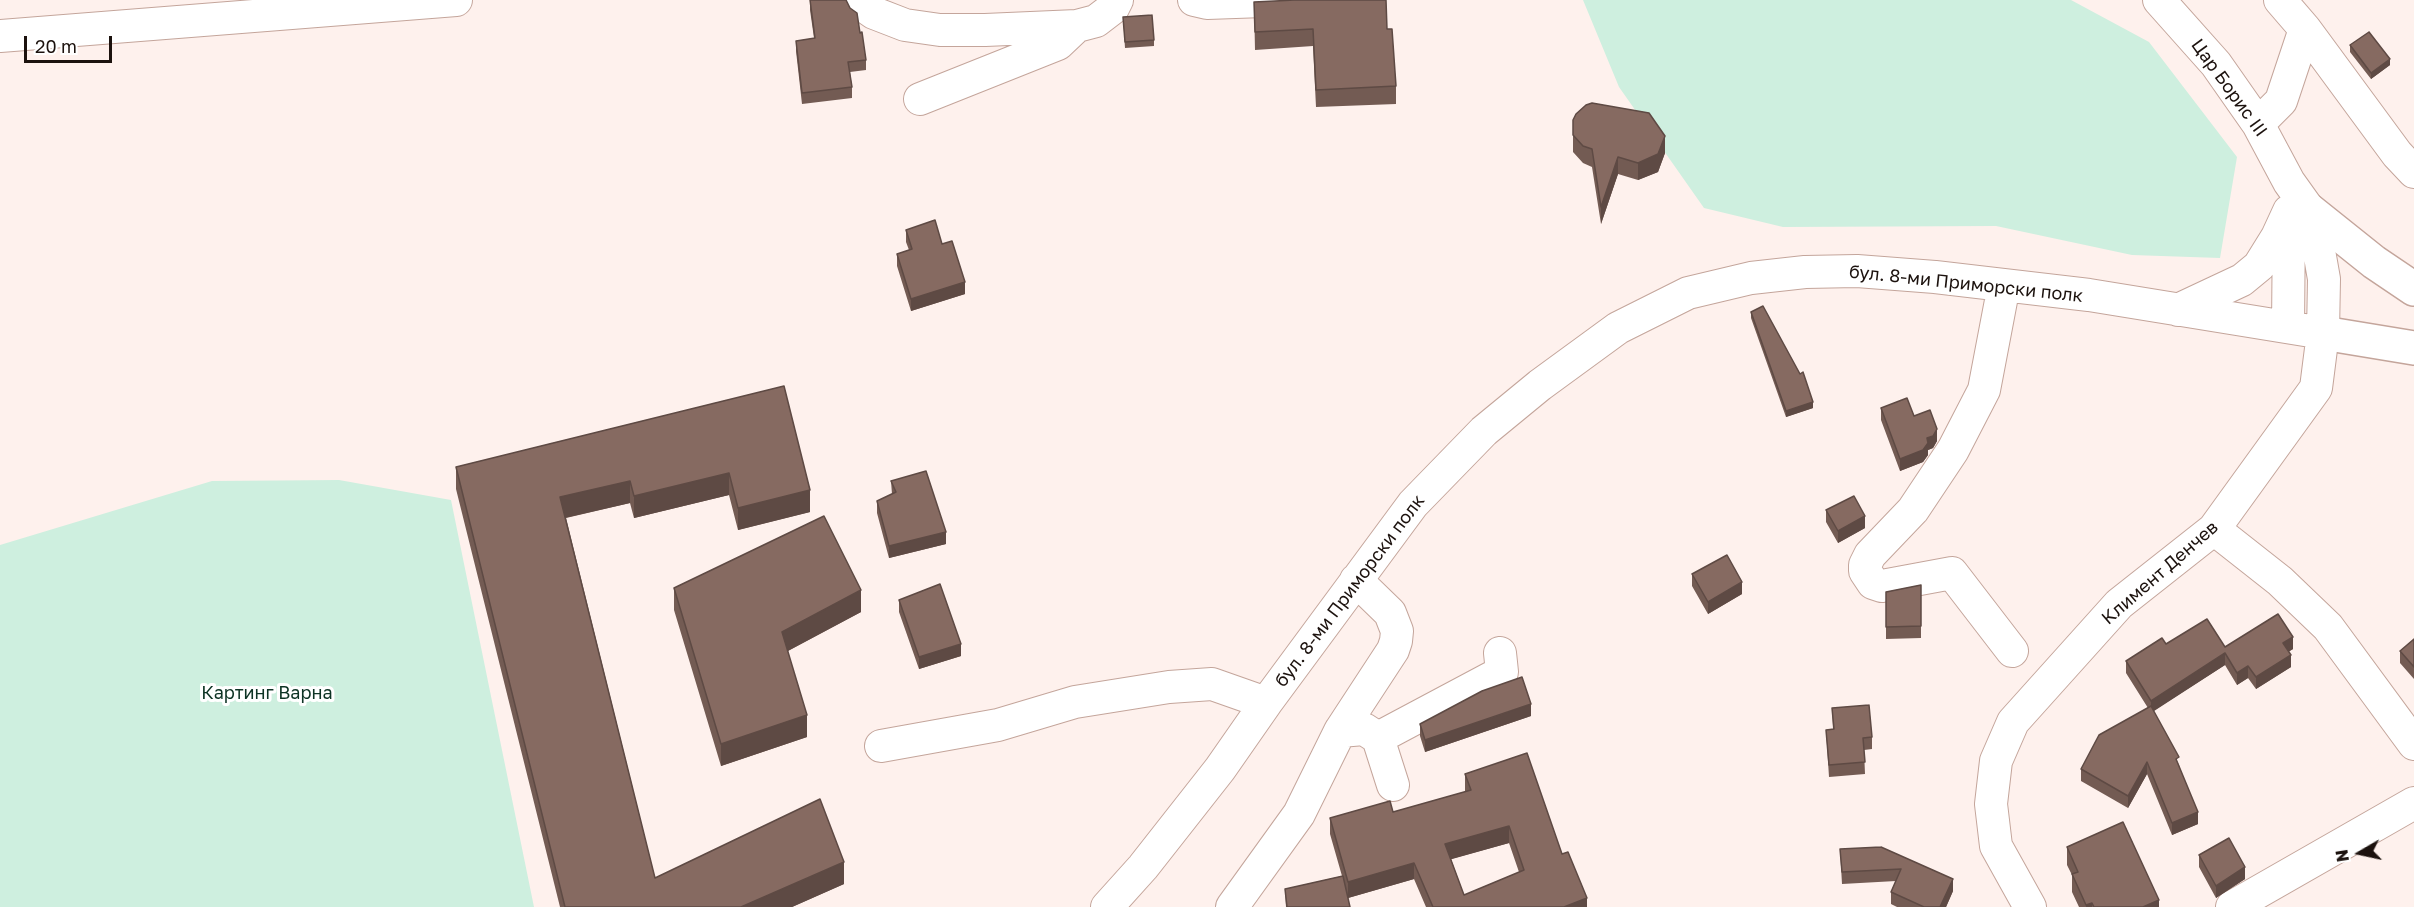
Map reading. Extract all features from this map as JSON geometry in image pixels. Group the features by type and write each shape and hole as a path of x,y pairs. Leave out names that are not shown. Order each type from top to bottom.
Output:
{"main road":[{"path":"2296,201 2374,262 2414,289"},
{"name":"бул. 8-ми Приморски полк","path":"2323,333 2414,348"}],"street":[{"path":"210,0 240,16"},
{"path":"0,36 456,0"},
{"path":"860,0 874,14 905,25 940,30 1077,26 1096,21 1113,8 1116,0"},
{"path":"1194,0 1207,3 1292,0"},
{"name":"Цар Борис III","path":"2159,0 2216,64 2258,124 2318,245 2324,279 2323,333"},
{"path":"2280,0 2305,29 2397,154 2414,172"},
{"path":"920,99 1058,44 1077,26"},
{"path":"2258,124 2281,101 2305,29"},
{"path":"2178,310 2242,280 2259,266 2296,201"},
{"name":"Цар Борис III","path":"2288,327 2296,201"},
{"name":"бул. 8-ми Приморски полк","path":"1107,907 1143,867 1220,768 1413,504 1484,431 1540,385 1618,328 1689,293 1751,278 1857,271 2004,285 2323,333"},
{"path":"2004,285 1984,390 1953,450 1913,510 1867,560 1865,571 1870,580 1882,586 1953,573 2012,651"},
{"name":"Климент Денчев","path":"2030,907 1996,846 1992,804 1996,761 2013,722 2119,604 2214,530 2316,388 2323,333"},
{"path":"2214,530 2280,580 2328,627 2414,744"},
{"path":"1232,907 1299,814 1340,731 1394,650 1397,631 1390,613 1356,580"},
{"path":"1378,738 1502,672 1500,654"},
{"path":"881,746 998,725 1076,702 1169,687 1212,684 1266,703"},
{"path":"1340,731 1364,729 1378,738 1393,785"},
{"path":"2232,907 2414,803"}],"green space":[{"path":"1583,0 2071,0 2149,42 2237,157 2220,258 2132,255 1996,226 1783,227 1704,208 1619,87"},
{"name":"Картинг Варна","path":"339,480 451,500 534,907 0,907 0,545 212,481"}],"building":[{"path":"810,0 846,0 850,8 857,13 866,60 848,62 852,87 802,93 796,41 815,38"},
{"path":"1386,0 1387,29 1392,29 1396,86 1316,90 1313,29 1255,32 1254,2"},
{"path":"1152,15 1154,40 1125,42 1123,17"},
{"path":"2369,32 2390,59 2371,73 2350,45"},
{"path":"1592,103 1649,113 1665,136 1658,154 1638,163 1618,157 1601,207 1592,149 1583,146 1573,135 1573,120 1576,114"},
{"path":"935,220 942,244 952,241 965,282 911,299 897,254 912,249 906,230"},
{"path":"1763,306 1800,374 1803,372 1813,402 1786,411 1751,312"},
{"path":"784,386 810,490 738,508 729,473 634,496 630,481 560,497 655,878 820,799 844,862 741,907 565,907 456,467"},
{"path":"1907,398 1914,416 1930,410 1937,429 1933,436 1927,438 1928,443 1923,450 1900,459 1881,408"},
{"path":"926,471 946,532 889,546 877,501 896,492 891,481"},
{"path":"1854,496 1865,516 1838,531 1826,510"},
{"path":"824,516 861,590 782,632 807,715 721,744 674,588"},
{"path":"1727,555 1742,582 1708,602 1692,574"},
{"path":"940,584 961,644 919,657 899,600"},
{"path":"1921,585 1921,626 1886,627 1886,592"},
{"path":"2278,614 2293,637 2283,643 2291,655 2256,677 2248,666 2237,673 2225,653 2151,701 2126,661 2162,638 2166,644 2207,619 2225,647"},
{"path":"2414,639 2414,667 2400,651"},
{"path":"1522,677 1531,704 1425,740 1420,724 1482,691"},
{"path":"1869,705 1872,737 1863,738 1865,762 1829,765 1826,730 1834,729 1832,708"},
{"path":"2151,706 2179,757 2176,759 2198,812 2172,823 2147,762 2128,796 2081,769 2099,735"},
{"path":"1527,753 1562,854 1568,852 1587,898 1564,907 1433,907 1414,863 1348,882 1330,818 1390,801 1393,812 1471,790 1465,774","holes":["1509,826 1524,870 1464,895 1445,844"]},
{"path":"2123,822 2159,900 2143,907 2094,907 2092,903 2086,905 2072,874 2078,872 2067,847"},
{"path":"2229,838 2245,867 2216,886 2199,855"},
{"path":"1881,847 1953,879 1940,907 1924,907 1891,892 1901,869 1842,872 1840,849"},
{"path":"1343,876 1350,907 1287,907 1285,889"}]}
